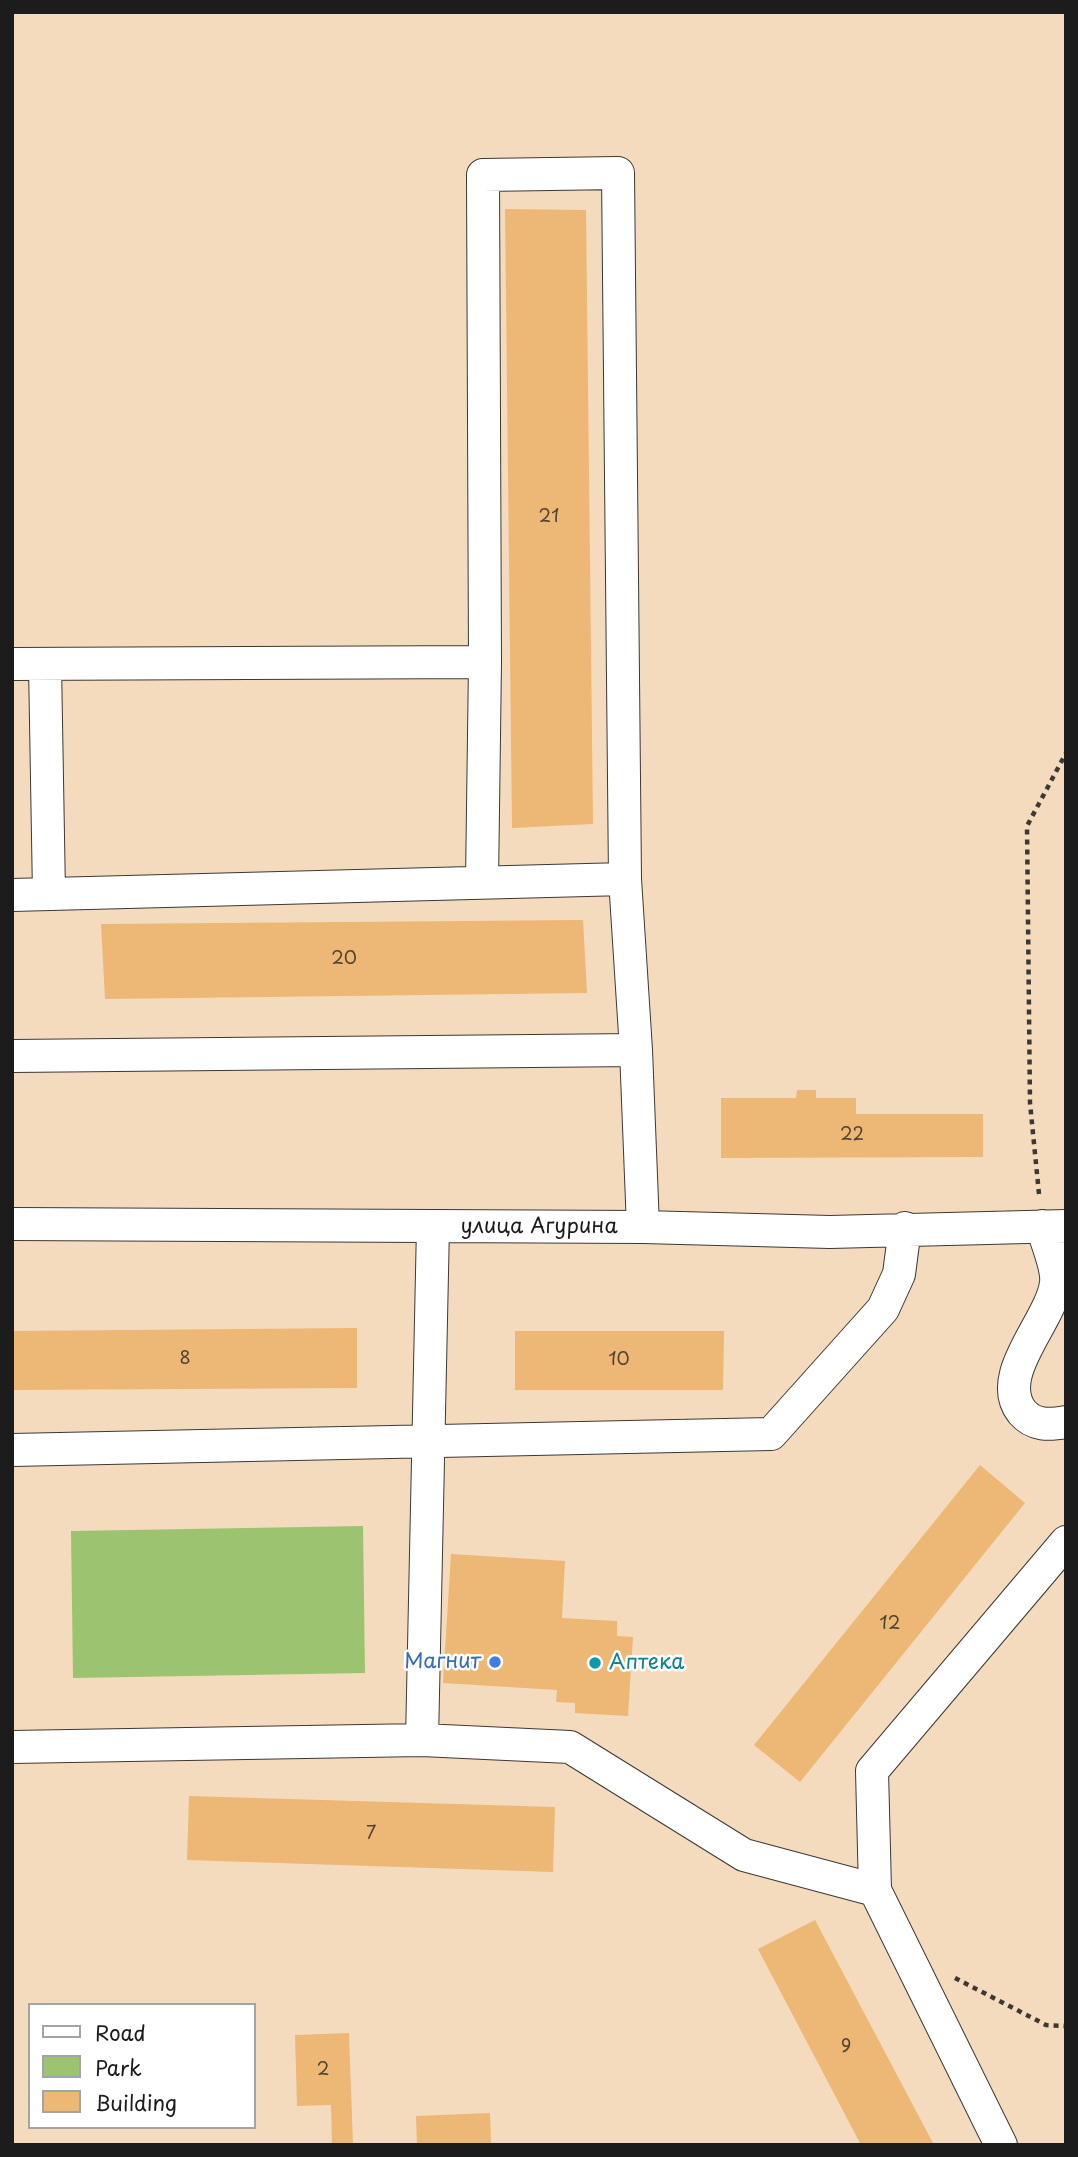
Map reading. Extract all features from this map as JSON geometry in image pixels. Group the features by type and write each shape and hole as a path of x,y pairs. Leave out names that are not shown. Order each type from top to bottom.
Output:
{"street":[{"path":"482,882 485,662 483,175 618,173 625,879 636,1049 643,1227"},
{"path":"12,664 485,662"},
{"path":"45,664 48,894"},
{"path":"12,895 625,879"},
{"path":"12,1056 636,1049"},
{"name":"улица Агурина","path":"12,1224 643,1227 830,1232 1054,1226"},
{"path":"422,1740 433,1226"},
{"path":"1054,1226 1056,1282 1046,1314 1023,1353 1014,1387 1018,1406 1027,1418 1047,1426 1066,1422"},
{"path":"12,1450 771,1434 883,1309 899,1274 905,1228"},
{"path":"1001,2145 875,1890 872,1771 1066,1542"},
{"path":"12,1747 422,1740 570,1746 744,1855 875,1890"}],"path":[{"path":"1054,1226 1030,1103 1027,826 1066,753"},
{"path":"953,1977 1046,2025 1066,2026"}],"green space":[{"path":"363,1526 365,1673 73,1678 71,1531"}],"building":[{"path":"505,209 586,210 593,824 512,828"},
{"path":"583,920 587,993 105,999 101,924"},
{"path":"797,1090 816,1090 816,1098 856,1098 856,1114 983,1114 983,1157 721,1158 721,1098 796,1098"},
{"path":"357,1328 357,1388 12,1390 12,1331"},
{"path":"515,1331 724,1331 723,1390 515,1390"},
{"path":"980,1465 1025,1503 800,1782 754,1745"},
{"path":"451,1554 565,1561 562,1618 617,1621 617,1636 633,1637 628,1716 575,1713 575,1703 556,1702 557,1690 443,1683"},
{"path":"189,1796 555,1807 553,1872 187,1860"},
{"path":"815,1920 934,2145 861,2145 758,1949"},
{"path":"349,2033 353,2145 332,2145 331,2105 297,2106 295,2035"},
{"path":"490,2113 491,2145 417,2145 416,2116"}],"place":[{"name":"Магнит","path":"495,1662"},
{"name":"Аптека","path":"595,1663"}]}
